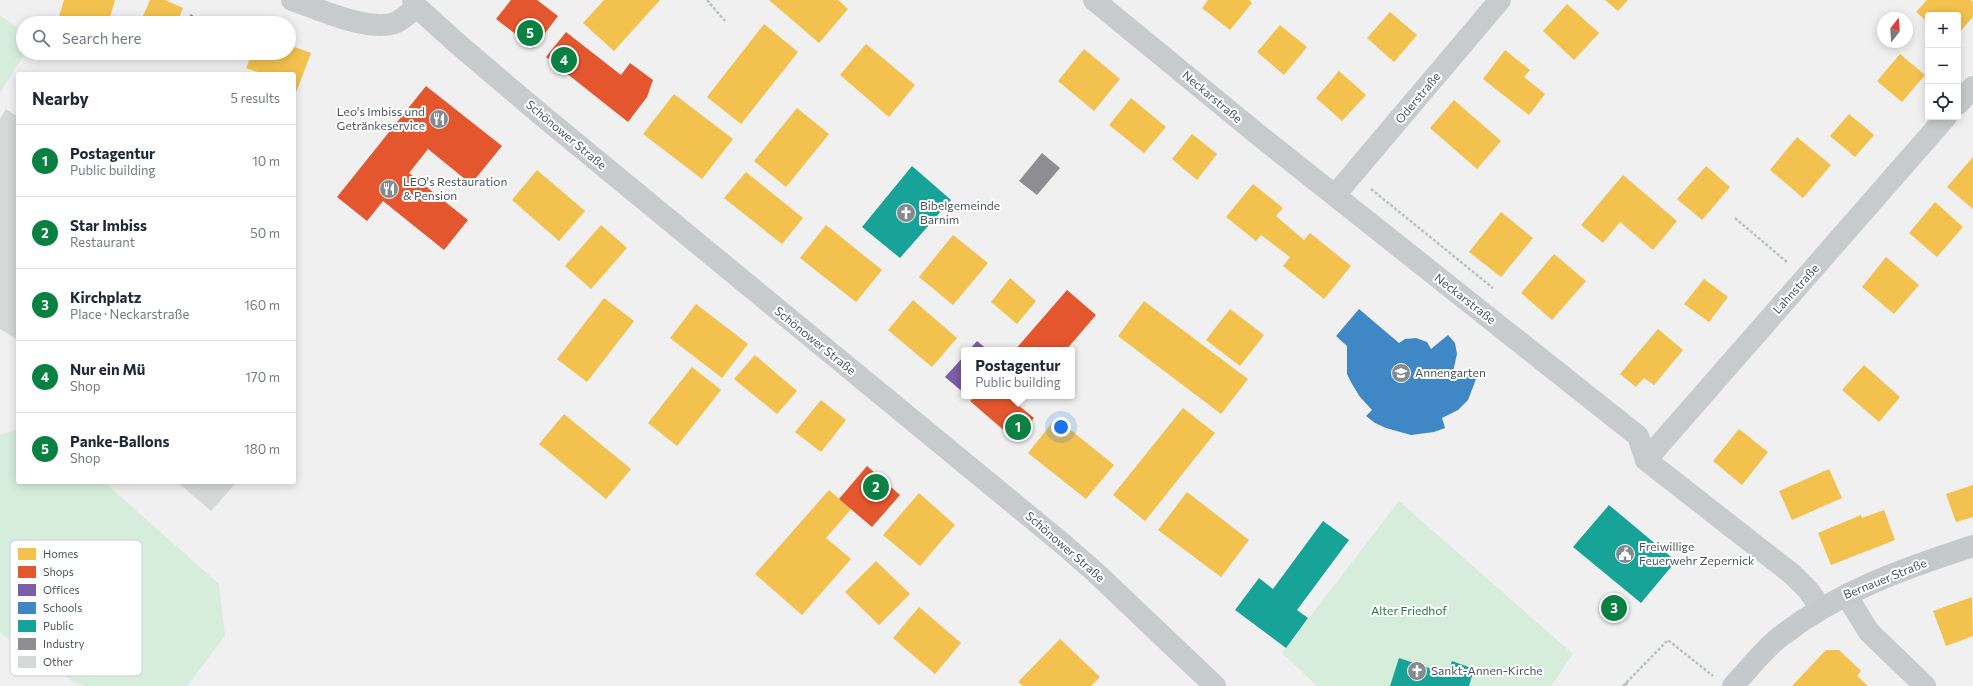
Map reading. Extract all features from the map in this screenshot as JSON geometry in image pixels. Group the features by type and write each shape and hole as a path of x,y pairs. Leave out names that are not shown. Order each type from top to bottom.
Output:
{"main road":[{"name":"Bernauer Straße","path":"1724,682 1780,637 1821,608 1899,570 1973,546"}],"street":[{"path":"292,0 356,21 373,24 397,22 415,3"},
{"name":"Neckarstraße","path":"1094,0 1261,137 1638,436 1646,460"},
{"name":"Oderstraße","path":"1335,195 1500,0"},
{"name":"Schönower Straße","path":"415,3 459,45 539,113 1063,544 1095,572 1215,686"},
{"path":"1961,100 1973,86"},
{"name":"Lahnstraße","path":"1646,460 1943,120"},
{"path":"1646,460 1792,574 1808,590 1821,608"},
{"path":"1846,595 1869,632 1924,686"}],"path":[{"path":"707,0 725,21"},
{"path":"1735,218 1806,278"},
{"path":"1624,685 1668,640 1724,682"},
{"path":"1624,685 1628,686"}],"green space":[{"path":"0,15 16,28 16,60 21,60 0,93"},
{"path":"16,430 16,484 106,484 219,584 225,636 187,686 87,686 73,682 64,676 142,676 142,540 10,540 10,640 0,633 0,435"},
{"name":"Alter Friedhof","path":"1399,501 1573,654 1551,686 1317,686 1282,653"}],"building: Homes":[{"path":"64,0 115,0 110,16 59,16"},
{"path":"150,0 165,0 183,8 180,16 143,16"},
{"path":"604,0 660,0 614,51 583,23"},
{"path":"769,0 838,0 848,9 819,43"},
{"path":"1208,0 1249,0 1252,3 1230,30 1202,8"},
{"path":"1605,0 1628,0 1618,11"},
{"path":"1927,0 1971,0 1973,2 1973,17 1961,31 1961,12 1925,12 1925,20 1916,12"},
{"path":"1567,4 1599,33 1574,60 1543,31"},
{"path":"1390,12 1417,35 1394,62 1367,38"},
{"path":"764,24 798,52 741,124 707,97"},
{"path":"1280,25 1307,47 1284,75 1257,52"},
{"path":"866,44 915,85 889,117 840,75"},
{"path":"296,48 311,53 296,93 296,72 257,72 246,68 249,60 296,60"},
{"path":"1084,49 1120,79 1094,111 1058,81"},
{"path":"1505,50 1530,70 1524,77 1545,94 1529,115 1483,79"},
{"path":"1900,54 1925,75 1902,102 1877,81"},
{"path":"1339,71 1366,95 1342,121 1316,98"},
{"path":"674,94 733,139 702,179 643,134"},
{"path":"1131,98 1166,127 1144,153 1109,125"},
{"path":"1454,100 1501,141 1477,169 1430,128"},
{"path":"797,108 829,134 786,187 754,161"},
{"path":"1849,114 1874,135 1855,157 1830,136"},
{"path":"1192,134 1217,154 1197,180 1172,159"},
{"path":"1797,137 1831,165 1803,198 1770,170"},
{"path":"1973,157 1973,209 1947,187"},
{"path":"1706,166 1730,187 1702,220 1677,199"},
{"path":"537,170 585,211 559,241 512,200"},
{"path":"746,172 803,218 782,244 724,198"},
{"path":"1623,175 1677,221 1653,250 1620,222 1603,243 1581,225"},
{"path":"1253,184 1283,208 1276,216 1304,240 1310,233 1351,266 1324,299 1283,266 1290,257 1261,235 1256,241 1226,217"},
{"path":"1935,202 1963,227 1937,257 1909,233"},
{"path":"1501,212 1533,238 1501,277 1469,252"},
{"path":"601,225 627,248 591,289 565,266"},
{"path":"826,225 882,270 856,302 800,258"},
{"path":"953,235 988,263 953,305 919,277"},
{"path":"1554,254 1586,281 1552,320 1521,293"},
{"path":"1886,257 1919,285 1894,314 1862,287"},
{"path":"1010,278 1036,301 1017,324 991,302"},
{"path":"1704,279 1728,297 1709,322 1684,304"},
{"path":"604,298 634,321 587,382 557,359"},
{"path":"913,300 957,338 932,367 888,330"},
{"path":"1144,301 1248,379 1221,414 1118,336"},
{"path":"696,304 748,344 722,378 670,338"},
{"path":"1230,309 1264,335 1240,366 1206,340"},
{"path":"1658,329 1683,350 1654,385 1644,378 1636,387 1620,374"},
{"path":"755,355 797,391 777,414 734,379"},
{"path":"1864,365 1900,397 1879,422 1842,390"},
{"path":"692,367 721,390 677,446 648,423"},
{"path":"821,400 846,420 821,452 795,432"},
{"path":"1183,408 1215,433 1145,521 1113,495"},
{"path":"564,414 631,469 606,499 539,444"},
{"path":"1056,418 1114,465 1086,499 1028,453"},
{"path":"1739,429 1768,452 1742,485 1713,461"},
{"path":"1829,469 1842,498 1792,520 1779,491"},
{"path":"1973,485 1973,517 1956,522 1946,494"},
{"path":"829,490 851,509 826,538 851,559 802,615 755,574"},
{"path":"1187,492 1249,540 1221,577 1158,530"},
{"path":"919,493 955,525 920,566 883,535"},
{"path":"1884,510 1895,540 1831,565 1818,533 1861,515 1862,518"},
{"path":"876,561 910,594 879,625 845,592"},
{"path":"1972,597 1973,636 1946,646 1933,611"},
{"path":"919,607 961,643 935,674 893,638"},
{"path":"1060,639 1100,677 1091,686 1023,686 1018,682"},
{"path":"1826,650 1839,650 1861,671 1857,676 1868,686 1792,686"}],"building: Shops":[{"path":"511,0 537,0 558,16 534,48 496,19"},
{"path":"566,32 621,75 630,63 653,80 647,97 628,122 546,57"},
{"path":"426,86 502,146 471,184 428,149 409,173 468,220 444,250 383,201 367,221 337,197"},
{"path":"1067,290 1096,315 1069,347 1018,347"},
{"path":"972,399 1023,399 1018,405 1034,418 1015,440 970,401"},
{"path":"867,466 900,495 872,527 839,499"}],"building: Offices":[{"path":"977,341 984,347 972,347"},
{"path":"961,359 961,390 945,377"}],"building: Schools":[{"name":"Annengarten","path":"1359,309 1399,343 1405,339 1416,338 1427,342 1431,349 1448,335 1455,343 1457,354 1453,372 1476,379 1468,400 1458,410 1442,418 1445,428 1434,432 1411,435 1386,428 1375,423 1366,416 1372,410 1360,397 1347,374 1347,346 1336,336"}],"building: Public":[{"name":"Bibelgemeinde Barnim","path":"912,166 951,200 900,258 862,227"},
{"name":"Freiwillige Feuerwehr Zepernick","path":"1609,505 1676,561 1641,603 1573,547"},
{"path":"1323,521 1349,540 1297,610 1308,618 1286,648 1235,610 1259,578 1273,589"},
{"name":"Sankt-Annen-Kirche","path":"1399,658 1447,674 1452,661 1474,669 1469,686 1390,686"}],"building: Industry":[{"path":"1042,153 1060,168 1037,195 1019,181"}],"building: Other":[{"path":"6,109 16,116 16,339 0,329 0,119"},
{"path":"179,484 235,484 211,511"}],"place":[{"name":"Panke-Ballons","path":"530,33"},
{"name":"Nur ein Mü","path":"564,60"},
{"name":"Leo's Imbiss und Getränkeservice","path":"439,119"},
{"name":"LEO's Restauration & Pension","path":"389,189"},
{"name":"Bibelgemeinde Barnim","path":"906,213"},
{"name":"Annengarten","path":"1401,373"},
{"name":"Postagentur","path":"1018,427"},
{"name":"Star Imbiss","path":"876,487"},
{"name":"Freiwillige Feuerwehr Zepernick","path":"1625,554"},
{"name":"Kirchplatz","path":"1614,608"},
{"name":"Sankt-Annen-Kirche","path":"1417,671"}]}
